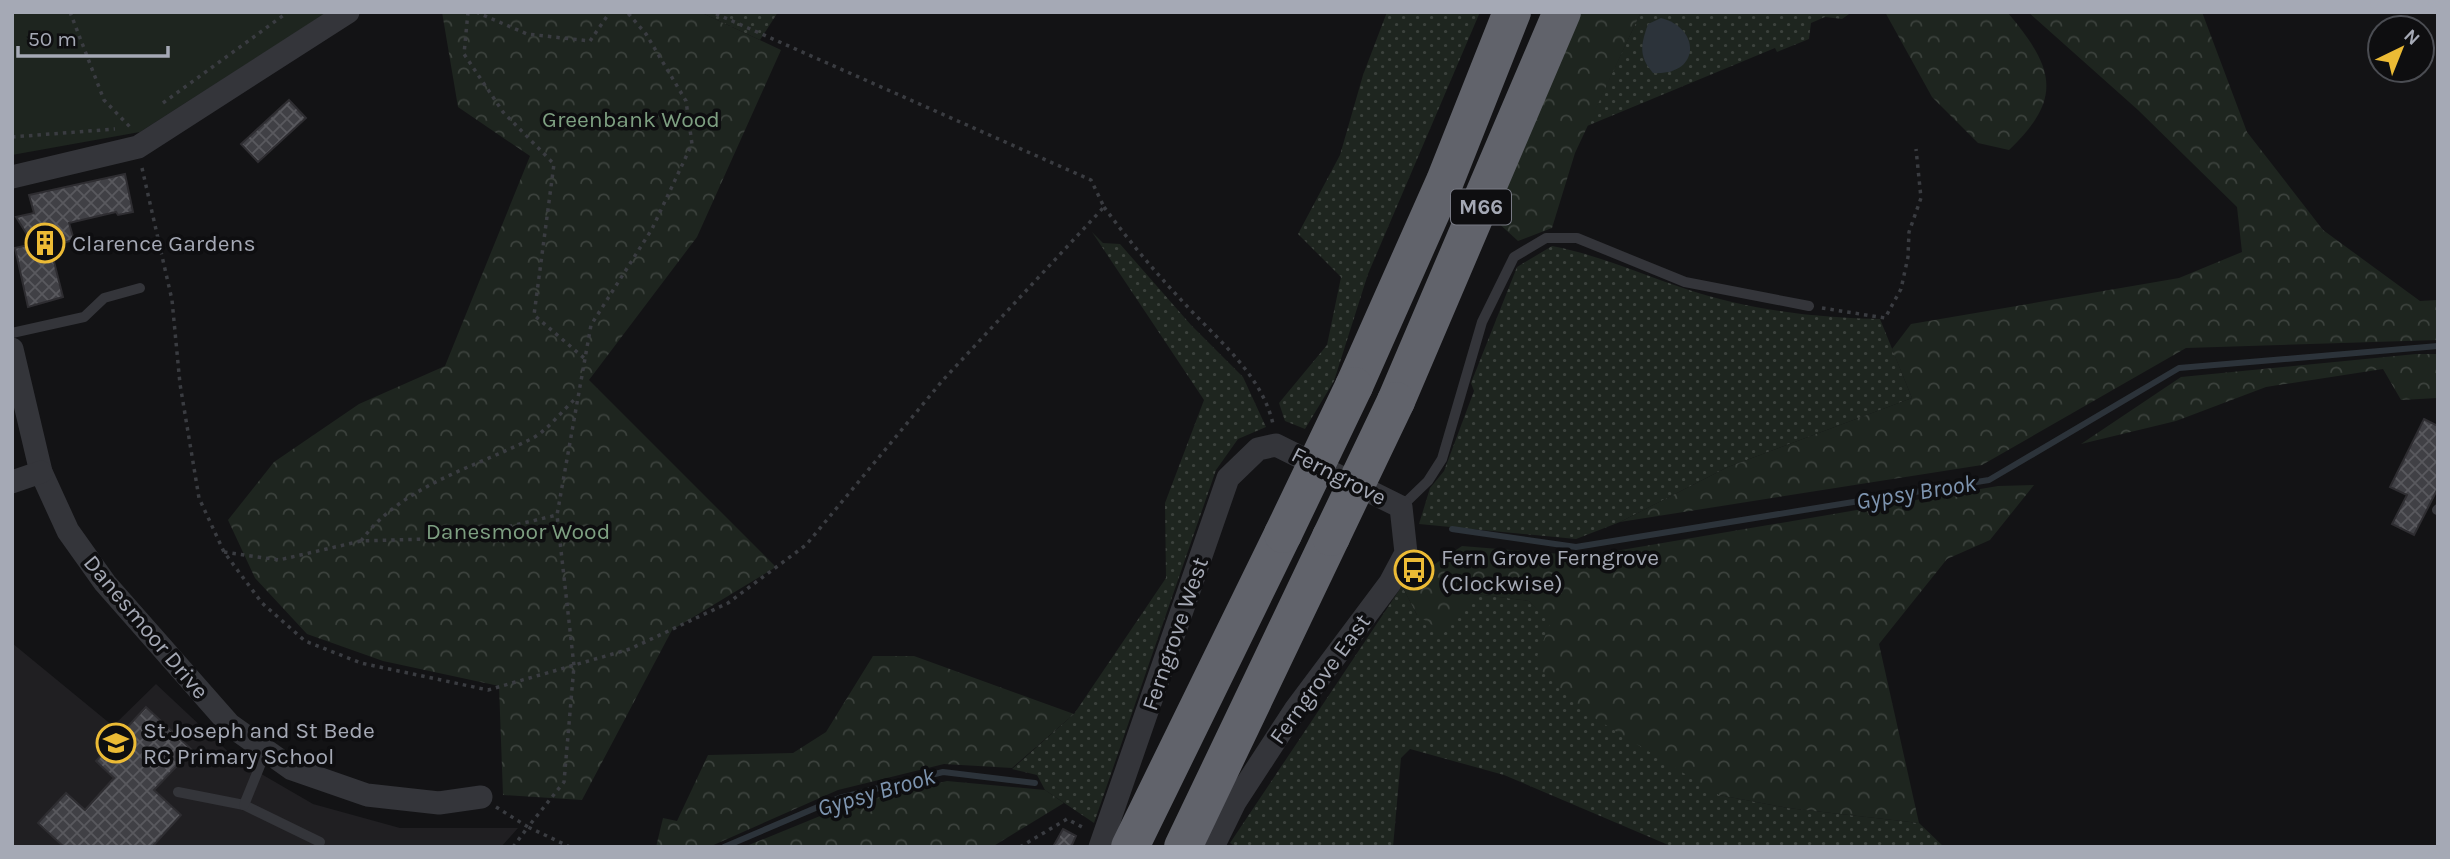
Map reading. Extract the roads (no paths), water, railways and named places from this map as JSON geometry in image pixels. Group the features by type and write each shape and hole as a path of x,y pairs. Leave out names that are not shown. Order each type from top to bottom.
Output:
{"highway":[{"name":"M66","path":"1112,844 1283,534 1354,386 1445,181 1512,12"},
{"name":"M66","path":"1183,847 1396,401 1562,12"}],"street":[{"path":"12,177 134,138 348,12"},
{"name":"Danesmoor Drive","path":"12,349 41,472 68,531 105,583 230,725 292,769 368,795 439,803 481,797"},
{"name":"Ferngrove","path":"1276,445 1401,507"},
{"name":"Ferngrove West","path":"1112,844 1228,478 1258,449 1276,445"},
{"path":"12,482 41,472"},
{"name":"Ferngrove East","path":"1213,847 1235,802 1295,710 1390,583 1406,553 1401,507"}],"lane":[{"path":"1401,507 1428,481 1442,459 1482,322 1514,257 1546,238 1577,238 1685,282 1809,306"},
{"path":"12,333 84,317 104,298 140,288"},
{"path":"244,805 266,751"},
{"path":"178,792 244,805 320,842"}],"waterway":[{"name":"Gypsy Brook","path":"1452,529 1576,547 1989,480 2179,368 2438,346"},
{"name":"Gypsy Brook","path":"724,847 839,798 943,772 1035,783"}],"place":[{"name":"Clarence Gardens","path":"45,243"},
{"name":"Fern Grove Ferngrove (Clockwise)","path":"1414,570"},
{"name":"St Joseph and St Bede RC Primary School","path":"116,743"}],"park label":[{"name":"Greenbank Wood","path":"631,119"},
{"name":"Danesmoor Wood","path":"518,531"}]}
